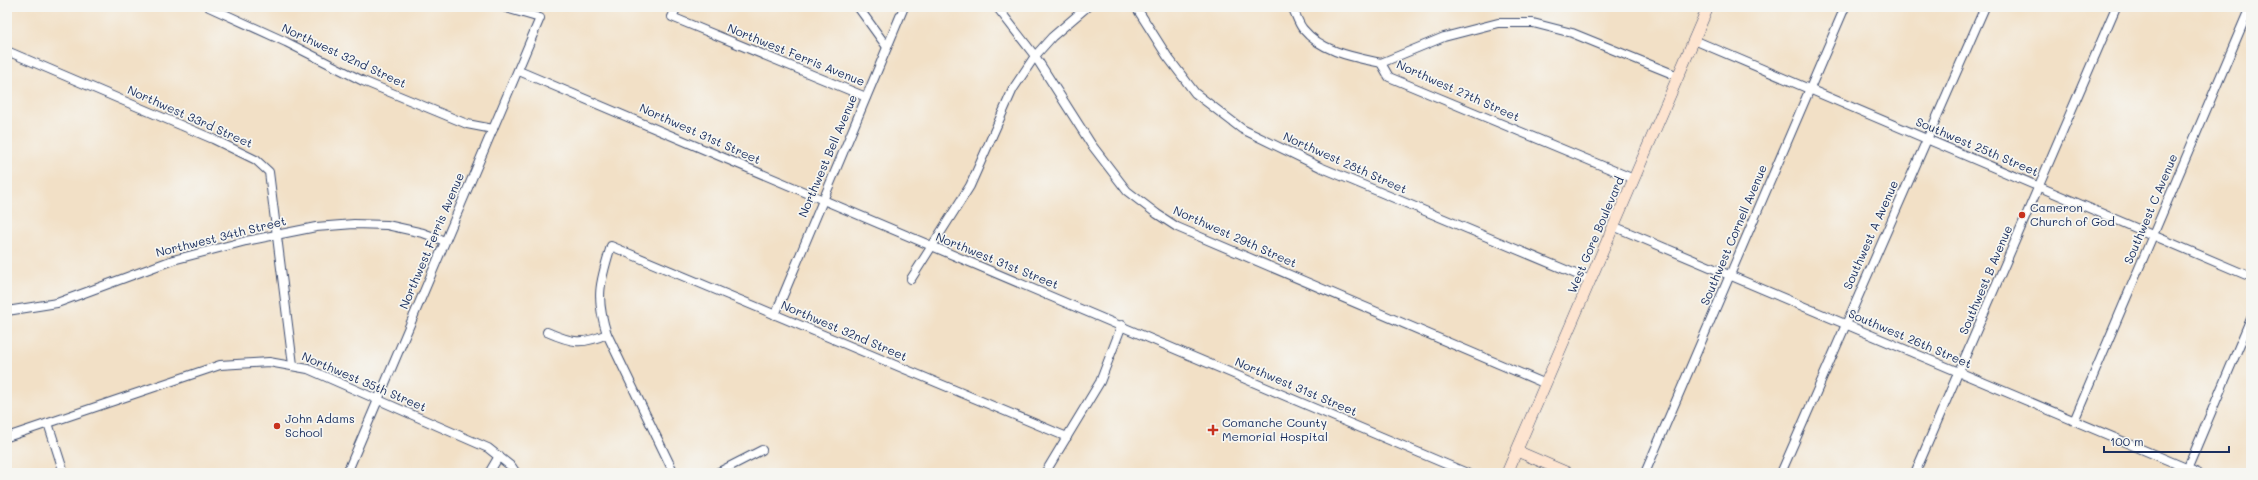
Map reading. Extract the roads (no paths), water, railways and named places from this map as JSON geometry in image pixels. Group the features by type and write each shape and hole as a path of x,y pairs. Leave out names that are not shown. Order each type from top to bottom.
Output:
{"main road":[{"name":"West Gore Boulevard","path":"1507,473 1708,7"},
{"path":"1517,451 1568,473"}],"street":[{"name":"Northwest 32nd Street","path":"209,7 286,42 363,81 467,124 493,130"},
{"name":"Northwest Ferris Avenue","path":"347,473 376,401 540,18 503,7"},
{"name":"Northwest Ferris Avenue","path":"677,7 672,17 866,97"},
{"path":"858,7 887,47"},
{"name":"Northwest Bell Avenue","path":"775,315 904,7"},
{"name":"Northwest 29th Street","path":"997,7 1035,56 1091,144 1127,191 1167,221 1184,230 1546,384"},
{"path":"911,279 970,186 1013,89 1035,56 1052,37 1087,7"},
{"name":"Northwest 28th Street","path":"1136,7 1167,56 1195,93 1242,129 1320,167 1590,280"},
{"name":"Northwest 27th Street","path":"1292,7 1303,29 1320,44 1347,56 1381,63 1389,77 1634,179"},
{"name":"Southwest Cornell Avenue","path":"1645,473 1845,7"},
{"name":"Southwest A Avenue","path":"1781,473 1985,7"},
{"name":"Southwest B Avenue","path":"1915,473 2116,7"},
{"name":"Southwest C Avenue","path":"2074,421 2250,7"},
{"path":"1381,63 1444,37 1498,23 1534,23 1572,33 1678,76"},
{"name":"Southwest 25th Street","path":"1694,40 2251,276"},
{"name":"Northwest 33rd Street","path":"7,51 213,139 256,160 269,172 293,365"},
{"name":"Northwest 31st Street","path":"518,71 630,117 730,162 823,199 931,247 1122,326 1467,473"},
{"name":"Northwest 34th Street","path":"7,311 58,303 172,260 276,234 316,227 354,224 388,225 423,233 445,241"},
{"name":"Southwest 26th Street","path":"1614,226 2074,421 2186,471 2198,473"},
{"name":"Northwest 32nd Street","path":"607,334 600,313 598,295 611,246 1067,437"},
{"path":"2186,471 2251,318"},
{"path":"1045,473 1100,382 1122,326"},
{"path":"547,332 566,340 580,343 607,334 674,473"},
{"name":"Northwest 35th Street","path":"7,437 220,365 269,362 293,365 308,369 376,401 488,448 499,456 516,473"},
{"path":"48,423 64,473"},
{"path":"717,473 762,450"},
{"path":"489,473 499,456"}],"place":[{"name":"Cameron Church of God","path":"2022,215"},
{"name":"John Adams School","path":"277,426"},
{"name":"Comanche County Memorial Hospital","path":"1213,430"}]}
